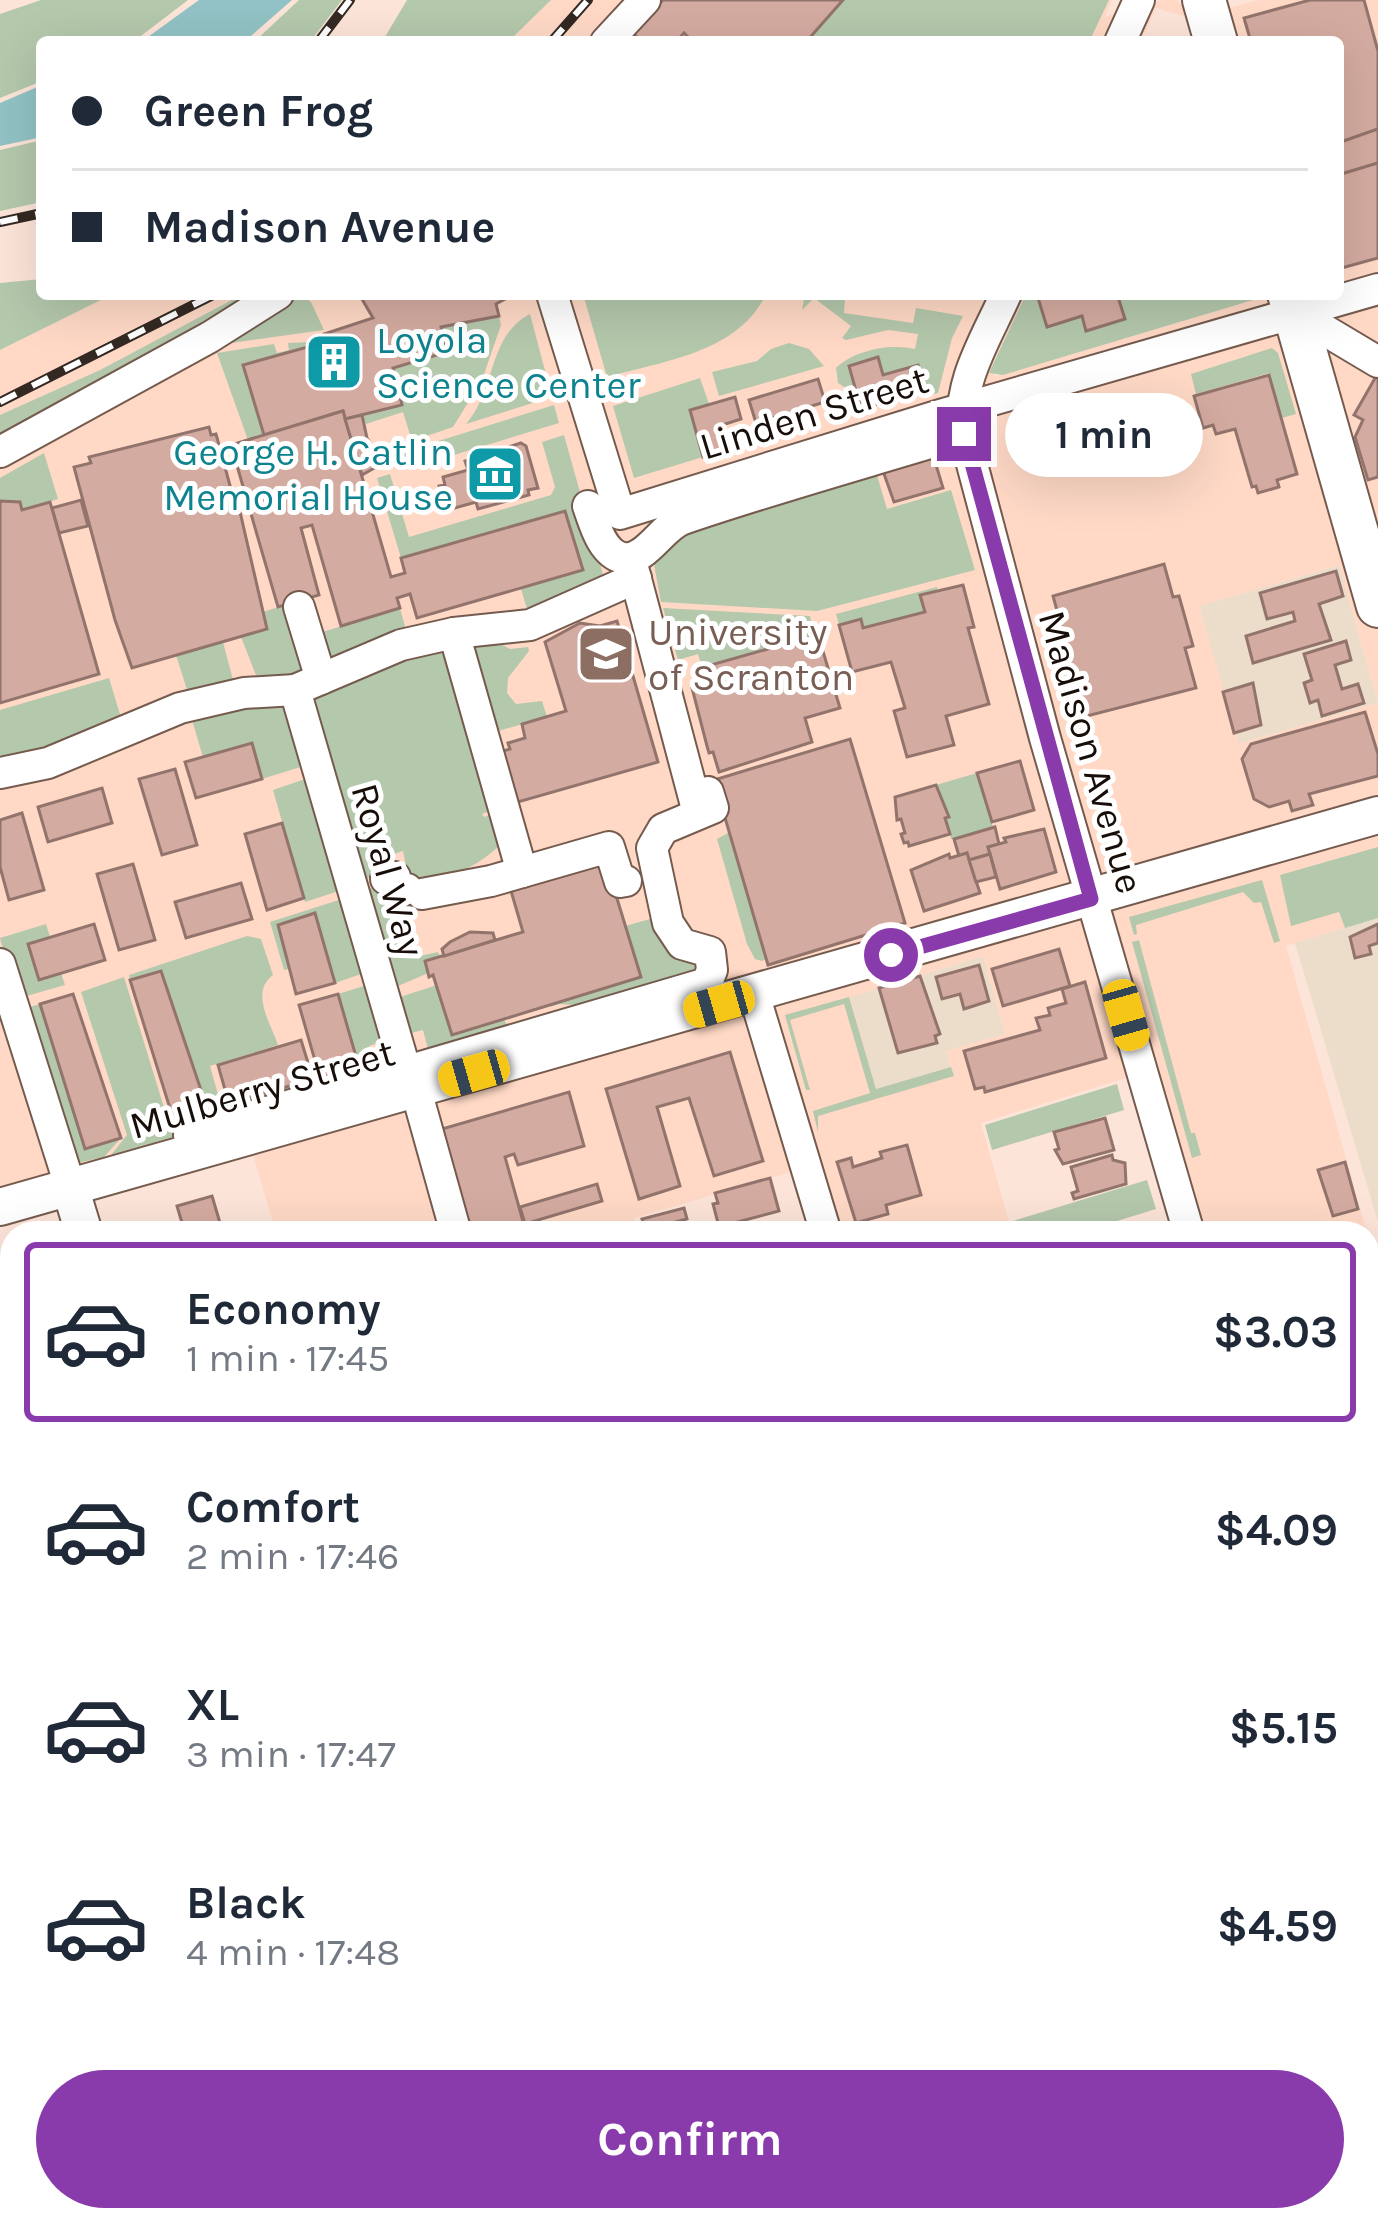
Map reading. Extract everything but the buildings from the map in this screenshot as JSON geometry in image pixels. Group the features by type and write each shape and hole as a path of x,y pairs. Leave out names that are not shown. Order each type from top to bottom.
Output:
{"highway":[{"path":"1302,312 1378,606"}],"main road":[{"name":"Mulberry Street","path":"0,1207 68,1179 411,1081 754,994 1378,815"},
{"path":"68,1179 80,1221"}],"street":[{"path":"612,36 645,0"},
{"path":"1123,36 1139,0"},
{"name":"Linden Street","path":"1344,299 1378,289"},
{"path":"0,452 269,300"},
{"name":"Linden Street","path":"555,300 620,514 1342,300"},
{"path":"960,410 967,380 1003,300"},
{"path":"1302,312 1378,362"},
{"name":"Madison Avenue","path":"960,410 1091,899 1185,1221"},
{"path":"0,773 48,763 180,708 308,685 401,645 454,633 530,625 633,568 670,524 940,440"},
{"path":"411,1081 501,1046 706,983 712,970 707,950 682,944 668,923 652,848 663,829 700,799 633,568 598,535 588,506"},
{"name":"Royal Way","path":"299,607 314,771 380,888 373,976 411,1081 452,1221"},
{"path":"454,633 493,812 522,872"},
{"path":"380,888 522,872 610,847 620,882 626,880"},
{"path":"0,964 68,1179 0,1189"},
{"path":"754,994 822,1221"},
{"path":"501,1046 521,1024 556,1009"}],"shaded area":[{"name":"University of Scranton","path":"551,0 1112,0 1105,17 1161,0 1177,0 1198,17 1257,0 1378,0 1378,702 1339,565 1199,606 1239,744 1378,703 1378,917 1286,946 1364,1221 1181,1221 1139,1074 981,1123 1009,1221 839,1221 822,1163 635,1221 272,1221 244,1124 0,1194 0,441 247,300 1023,300 990,372 996,376 1243,300 1344,300 1344,36 1192,36 1187,17 1156,8 1144,36 514,36","holes":["983,956 1005,1034 946,1051 950,1067 876,1089 850,997"]},
{"path":"101,300 232,300 100,370 0,415 0,350"},
{"path":"1339,565 1378,703 1238,744 1199,606"},
{"path":"1378,917 1378,1221 1378,1221 1295,943"},
{"path":"983,956 1005,1034 951,1067 876,1089 849,997"}],"green space":[{"path":"41,0 188,0 141,36 36,36 36,83 0,98 0,14"},
{"path":"299,0 342,0 315,36 260,36"},
{"path":"407,0 551,0 514,36 386,36"},
{"path":"843,0 1109,0 1092,36 811,36"},
{"path":"36,141 36,203 0,211 0,150"},
{"path":"36,280 36,300 101,300 0,350 0,283"},
{"path":"232,300 247,300 0,441 0,415 100,370"},
{"path":"293,300 311,302 324,330 224,344"},
{"path":"585,300 762,300 737,330 718,342 607,377"},
{"path":"817,300 845,300 844,313 913,323 916,308 963,316 952,338 938,393 927,396 917,366 883,375 877,357 849,366 857,395 838,383 836,368 853,357 895,347 915,349 918,334 888,330 842,338 851,326"},
{"path":"1023,300 1253,300 1003,375 989,373"},
{"path":"530,314 552,397 466,424 506,336"},
{"path":"499,316 501,325 482,380 453,427 412,441 403,412 366,424 362,416 401,405 393,368 446,352 441,327"},
{"path":"310,342 311,346 243,365 264,435 248,440 217,353 274,344 277,353 289,350 288,343"},
{"path":"789,343 809,349 824,366 719,396 712,372 757,361"},
{"path":"1272,348 1278,353 1296,414 1282,418 1269,373 1196,394 1191,374"},
{"path":"700,378 709,404 690,411 703,457 634,478 613,406"},
{"path":"554,405 559,423 408,469 403,452"},
{"path":"564,435 604,578 528,612 521,589 582,570 564,511 401,558 377,478 390,474 409,537 551,495 555,487 542,442"},
{"path":"44,453 58,499 22,510 20,502 0,501 0,478"},
{"path":"874,465 887,509 951,490 975,570 817,611 661,602 653,559 670,534"},
{"path":"937,587 938,592 920,595 925,612 863,628 860,620 839,625 836,614"},
{"path":"290,603 311,673 259,683 241,637 267,629 263,612"},
{"path":"400,608 406,630 326,668 316,634"},
{"path":"663,608 810,616 814,636 702,667 698,654 678,660"},
{"path":"495,641 510,649 528,647 508,678 507,693 516,704 542,701 547,717 491,733 468,646"},
{"path":"223,642 233,680 189,696 176,655"},
{"path":"446,643 495,809 482,814 496,813 502,843 471,866 435,877 408,876 403,851 377,860 380,874 364,879 309,696"},
{"path":"109,678 122,721 0,765 0,710"},
{"path":"287,703 307,765 262,779 251,743 203,757 191,717 247,704"},
{"path":"977,773 993,827 951,839 945,818 949,816 936,785"},
{"path":"311,777 342,890 305,902 273,790"},
{"path":"728,833 766,959 762,961 755,959 747,944 717,839"},
{"path":"1378,847 1378,918 1345,928 1339,912 1291,926 1280,875"},
{"path":"1262,880 1280,941 1274,943 1261,902 1254,903 1243,892 1136,925 1134,935 1129,917"},
{"path":"384,886 389,904 403,900 417,910 409,921 420,956 438,952 440,957 426,974 391,989 368,889"},
{"path":"345,898 367,972 335,983 315,914 278,926 289,969 284,970 270,922"},
{"path":"657,917 708,968 589,1006 549,1007 625,926"},
{"path":"46,924 50,937 28,944 38,979 61,973 65,985 16,999 0,938"},
{"path":"247,936 261,939 273,975 262,999 278,1045 210,1066 219,1098 205,1102 162,971 130,980 129,975"},
{"path":"1139,940 1201,1155 1192,1158 1132,942"},
{"path":"124,977 173,1137 111,1155 127,1135 81,992"},
{"path":"370,984 387,1040 369,1046 378,1076 233,1119 229,1104 312,1080 311,1073 359,1067 338,994"},
{"path":"437,985 504,1019 508,1028 431,1060 423,1030 404,1035 394,999"},
{"path":"849,997 876,1089 951,1067 954,1076 818,1116 818,1132 813,1111 870,1093 844,1004 790,1020 810,1090 806,1090 785,1015"},
{"path":"40,1004 85,1149 121,1138 104,1157 68,1165 19,1010"},
{"path":"1117,1084 1124,1110 992,1150 985,1125"},
{"path":"1147,1180 1156,1209 1117,1221 1013,1221"}],"water":[{"path":"199,0 292,0 251,36 149,36"},
{"path":"36,88 36,138 0,146 0,103"}],"railway":[{"path":"323,36 350,0"},
{"path":"556,36 588,0"},
{"path":"0,222 36,214"},
{"path":"0,402 203,300"}],"place":[{"name":"Loyola Science Center","path":"334,362"},
{"name":"George H. Catlin Memorial House","path":"495,474"},
{"name":"University of Scranton","path":"606,654"}],"route":[{"path":"891,955 1091,899 964,434"}]}
